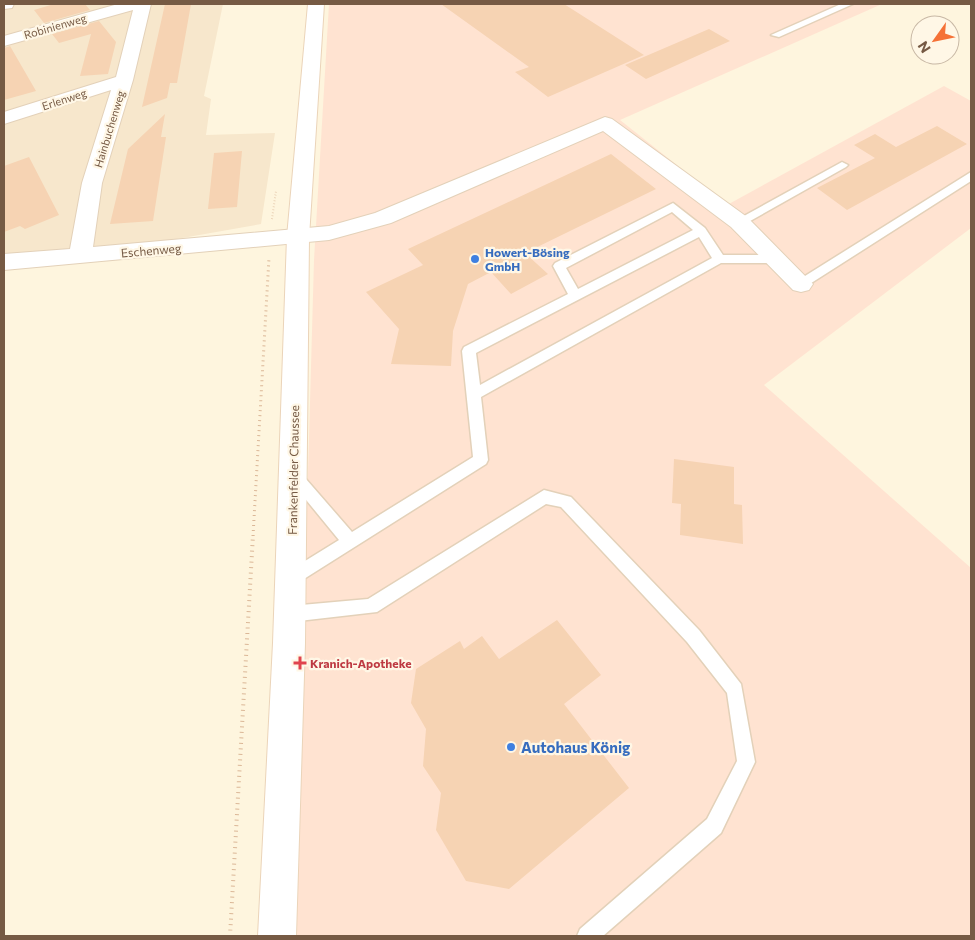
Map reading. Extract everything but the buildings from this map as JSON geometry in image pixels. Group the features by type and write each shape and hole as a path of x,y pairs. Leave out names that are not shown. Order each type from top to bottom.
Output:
{"street":[{"name":"Robinienweg","path":"4,41 136,4"},
{"name":"Hainbuchenweg","path":"80,256 92,183 114,107 124,80 143,4"},
{"name":"Frankenfelder Chaussee","path":"277,936 290,614 293,474 284,238 316,4"},
{"name":"Erlenweg","path":"4,118 124,80"},
{"name":"Eschenweg","path":"4,262 336,232 383,218 604,123 739,222"},
{"path":"739,222 801,284"}],"lane":[{"path":"776,35 848,4"},
{"path":"739,222 842,165"},
{"path":"801,284 971,176"},
{"path":"575,296 559,266 673,207 701,230 719,259"},
{"path":"290,579 481,460 469,351 701,230"},
{"path":"473,395 719,259 777,260"},
{"path":"293,474 351,542"},
{"path":"290,614 371,608 544,497 566,502 693,636 736,690 746,762 714,826 587,936"}],"path":[{"path":"230,936 284,238 277,181"}],"shaded area":[{"path":"4,4 223,4 204,96 211,99 206,135 275,133 261,224 80,256 4,262"},
{"path":"329,4 882,4 620,120 727,205 944,86 971,101 971,228 764,385 971,568 971,936 295,936 314,260"}],"place":[{"name":"Howert-Bösing GmbH","path":"475,259"},
{"name":"Kranich-Apotheke","path":"300,663"},
{"name":"Autohaus König","path":"511,747"}]}
